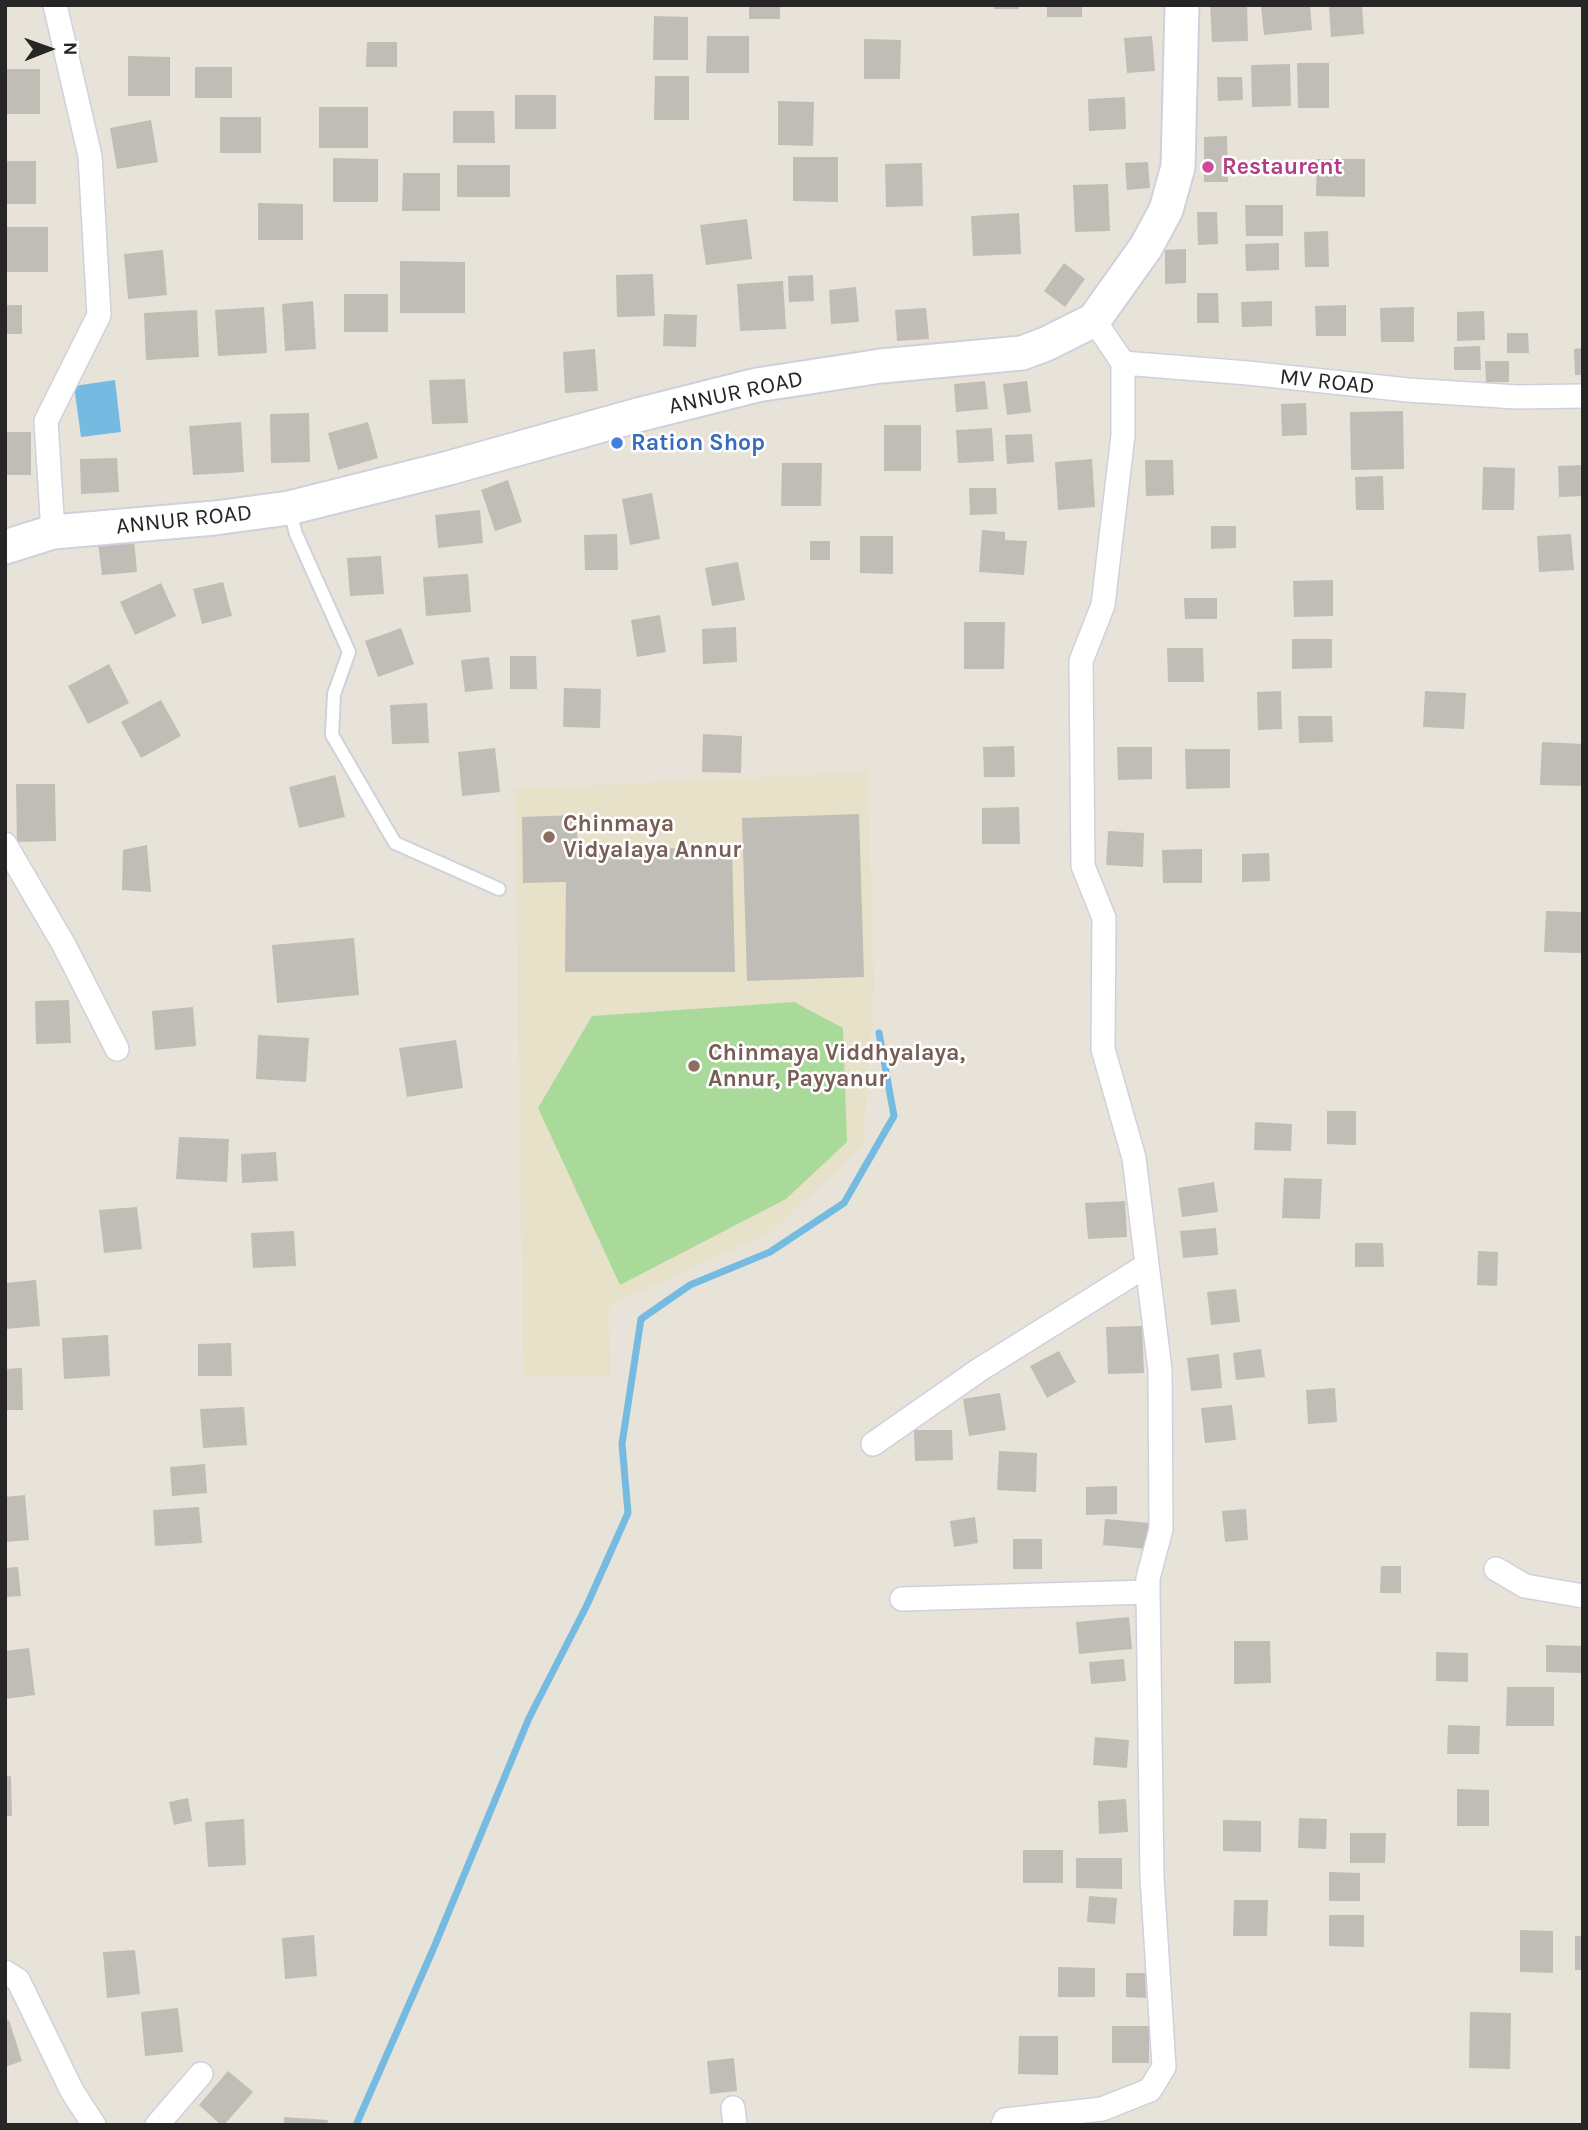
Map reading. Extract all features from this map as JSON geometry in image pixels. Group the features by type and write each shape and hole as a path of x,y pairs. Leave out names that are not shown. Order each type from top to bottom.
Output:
{"main road":[{"name":"ANNUR ROAD","path":"5,547 53,532 215,518 289,508 757,385 881,366 1022,353 1046,344 1094,320 1146,247 1166,210 1178,167 1182,5"}],"street":[{"path":"53,532 46,421 99,315 90,156 55,5"},
{"path":"1003,2125 1005,2120 1102,2109 1150,2090 1164,2067 1152,1877 1148,1591 1148,1578 1161,1529 1160,1370 1134,1158 1103,1049 1104,918 1083,866 1081,660 1103,605 1123,435 1123,363 1094,320"},
{"name":"MV ROAD","path":"1123,363 1408,390 1517,397 1583,396"},
{"path":"5,844 64,945 117,1049"},
{"path":"873,1444 979,1370 1147,1265"},
{"path":"1496,1569 1525,1586 1583,1596"},
{"path":"902,1599 1148,1591"},
{"path":"5,1972 18,1980 72,2091 94,2125"},
{"path":"157,2125 201,2074"}],"lane":[{"path":"289,508 296,534 349,652 334,694 332,734 395,843 499,889"}],"shaded area":[{"name":"Chinmaya Viddhyalaya, Annur, Payyanur","path":"868,772 874,986 863,1147 771,1232 609,1306 610,1375 523,1376 515,789"}],"green space":[{"path":"794,1002 843,1028 847,1142 786,1199 620,1285 538,1108 592,1016"}],"water":[{"path":"115,380 121,432 81,437 74,386"}],"building":[{"path":"749,5 780,5 780,19 749,19"},
{"path":"994,5 1019,5 1019,9 994,9"},
{"path":"1047,5 1082,5 1082,17 1047,17"},
{"path":"1210,5 1247,5 1248,41 1212,42"},
{"path":"1261,5 1310,5 1312,30 1264,35"},
{"path":"1362,5 1364,34 1331,37 1329,6"},
{"path":"654,16 688,17 688,60 653,60"},
{"path":"707,36 749,36 749,73 706,73"},
{"path":"1152,36 1155,71 1127,73 1124,38"},
{"path":"864,39 901,40 900,79 864,79"},
{"path":"367,42 397,42 397,67 366,67"},
{"path":"128,56 170,57 170,96 128,96"},
{"path":"1297,63 1329,63 1329,108 1298,108"},
{"path":"1290,64 1291,106 1252,107 1251,65"},
{"path":"195,67 232,67 232,98 195,98"},
{"path":"5,69 40,69 40,114 5,114"},
{"path":"655,76 689,76 689,120 654,120"},
{"path":"1217,77 1242,77 1243,100 1218,101"},
{"path":"515,95 556,95 556,129 515,129"},
{"path":"1125,97 1126,129 1089,131 1088,99"},
{"path":"778,101 814,102 813,146 778,145"},
{"path":"319,107 368,107 368,148 319,148"},
{"path":"453,111 494,111 495,143 453,143"},
{"path":"220,117 261,117 261,153 220,153"},
{"path":"151,120 158,162 117,169 110,128"},
{"path":"1227,136 1228,182 1204,182 1204,137"},
{"path":"793,157 838,157 838,202 793,201"},
{"path":"333,158 378,159 378,202 333,202"},
{"path":"1317,159 1365,159 1365,197 1316,196"},
{"path":"5,161 36,161 36,204 5,204"},
{"path":"1148,162 1150,188 1127,190 1125,163"},
{"path":"922,163 923,206 886,207 885,164"},
{"path":"457,165 510,165 510,197 457,197"},
{"path":"403,173 440,173 440,211 402,211"},
{"path":"1108,184 1110,231 1075,232 1073,185"},
{"path":"258,203 303,204 303,240 258,240"},
{"path":"1245,205 1283,205 1283,236 1246,236"},
{"path":"1197,212 1217,212 1218,244 1198,245"},
{"path":"1019,213 1021,254 973,256 971,216"},
{"path":"747,219 752,259 706,265 700,225"},
{"path":"5,227 48,227 48,272 5,272"},
{"path":"1328,231 1329,267 1305,267 1304,232"},
{"path":"1279,243 1279,270 1246,271 1245,244"},
{"path":"1186,249 1186,283 1165,284 1165,250"},
{"path":"163,250 167,295 128,299 124,254"},
{"path":"400,261 465,262 465,313 400,313"},
{"path":"1064,263 1085,279 1065,307 1044,291"},
{"path":"653,274 655,316 617,317 616,275"},
{"path":"813,275 814,301 789,302 788,276"},
{"path":"783,281 786,329 740,331 737,284"},
{"path":"856,287 859,322 831,324 829,290"},
{"path":"1197,293 1218,293 1219,323 1197,323"},
{"path":"344,294 388,294 388,332 344,332"},
{"path":"313,301 316,349 285,351 282,304"},
{"path":"1272,301 1272,326 1242,327 1241,302"},
{"path":"5,305 22,305 22,334 5,334"},
{"path":"1346,305 1346,336 1316,336 1315,306"},
{"path":"264,307 267,353 218,356 215,310"},
{"path":"1414,307 1414,342 1381,342 1380,308"},
{"path":"926,308 929,339 897,341 895,310"},
{"path":"197,310 199,357 146,360 144,313"},
{"path":"1484,311 1485,340 1457,341 1457,312"},
{"path":"664,314 697,315 696,347 663,346"},
{"path":"1507,333 1528,333 1529,353 1507,353"},
{"path":"1480,346 1481,370 1454,370 1454,347"},
{"path":"1583,348 1583,375 1575,375 1574,349"},
{"path":"595,349 598,391 565,393 563,352"},
{"path":"1485,361 1509,361 1509,382 1486,382"},
{"path":"465,379 468,423 432,424 429,380"},
{"path":"985,381 988,409 956,412 954,384"},
{"path":"1027,381 1031,412 1007,415 1003,384"},
{"path":"1306,403 1307,435 1282,436 1281,404"},
{"path":"1403,411 1404,469 1351,470 1350,412"},
{"path":"309,413 310,462 271,463 270,414"},
{"path":"241,422 244,472 193,475 189,426"},
{"path":"368,422 378,458 338,470 328,433"},
{"path":"884,425 921,425 921,471 884,471"},
{"path":"992,428 994,461 958,463 956,430"},
{"path":"5,432 31,432 31,475 5,475"},
{"path":"1032,434 1034,462 1007,464 1005,435"},
{"path":"117,458 119,492 81,494 80,459"},
{"path":"1092,459 1095,507 1058,510 1055,462"},
{"path":"1145,460 1173,460 1174,495 1146,496"},
{"path":"782,463 822,463 821,506 781,506"},
{"path":"1583,465 1583,496 1559,497 1558,466"},
{"path":"1483,467 1515,468 1514,510 1482,510"},
{"path":"1383,476 1384,510 1356,510 1355,477"},
{"path":"508,480 522,522 495,531 481,490"},
{"path":"969,488 996,488 997,514 970,515"},
{"path":"652,493 660,539 630,545 622,499"},
{"path":"480,510 483,543 438,548 435,515"},
{"path":"1211,526 1236,526 1236,548 1211,549"},
{"path":"982,530 1005,532 1005,540 1027,541 1024,575 979,572"},
{"path":"617,534 618,570 585,570 584,535"},
{"path":"1571,534 1574,570 1539,572 1537,536"},
{"path":"860,536 893,536 893,574 860,573"},
{"path":"134,539 137,572 102,575 98,542"},
{"path":"810,541 830,541 830,560 810,560"},
{"path":"381,556 384,594 350,596 347,558"},
{"path":"738,562 745,600 712,606 705,568"},
{"path":"468,574 471,612 426,616 423,577"},
{"path":"1333,580 1333,616 1294,617 1293,581"},
{"path":"223,582 232,616 202,624 193,589"},
{"path":"161,583 176,616 135,635 120,602"},
{"path":"1184,598 1217,598 1217,619 1185,619"},
{"path":"660,615 666,652 637,657 631,620"},
{"path":"964,622 1005,622 1004,669 964,669"},
{"path":"736,627 737,662 703,664 702,629"},
{"path":"401,628 414,664 378,677 365,641"},
{"path":"1292,639 1332,639 1332,668 1292,669"},
{"path":"1167,648 1203,648 1204,682 1168,682"},
{"path":"510,656 536,656 537,689 510,689"},
{"path":"489,657 493,689 465,692 461,660"},
{"path":"109,664 129,703 88,724 68,686"},
{"path":"564,688 601,689 600,728 563,727"},
{"path":"1281,691 1282,729 1258,730 1257,692"},
{"path":"1425,691 1466,693 1464,729 1423,727"},
{"path":"161,700 181,736 141,758 121,722"},
{"path":"427,703 429,743 392,744 390,705"},
{"path":"1298,716 1332,716 1333,742 1299,743"},
{"path":"703,734 742,736 741,773 702,772"},
{"path":"1542,742 1583,744 1583,786 1540,785"},
{"path":"1014,746 1015,777 984,777 983,747"},
{"path":"1117,747 1152,747 1152,779 1118,780"},
{"path":"495,748 500,792 462,796 458,752"},
{"path":"1185,749 1230,749 1230,788 1186,789"},
{"path":"335,775 345,817 299,828 289,787"},
{"path":"16,784 55,784 56,841 17,842"},
{"path":"1019,807 1020,844 982,844 982,808"},
{"path":"859,814 864,977 747,981 742,818"},
{"name":"Chinmaya Viddhyalaya, Annur, Payyanur","path":"576,815 578,850 732,847 735,972 565,972 566,882 523,883 522,817"},
{"path":"1108,831 1144,833 1143,867 1106,865"},
{"path":"147,845 151,892 122,890 123,850"},
{"path":"1202,849 1202,883 1163,883 1162,850"},
{"path":"1269,853 1270,881 1242,882 1242,854"},
{"path":"1546,911 1583,912 1583,953 1544,952"},
{"path":"354,938 359,995 277,1003 272,945"},
{"path":"69,1000 71,1043 36,1044 35,1001"},
{"path":"193,1007 196,1046 155,1050 152,1011"},
{"path":"258,1035 309,1038 306,1082 256,1079"},
{"path":"456,1040 463,1088 407,1097 399,1048"},
{"path":"1327,1111 1356,1111 1356,1145 1327,1144"},
{"path":"1255,1122 1292,1124 1291,1151 1254,1150"},
{"path":"179,1137 229,1139 227,1182 176,1179"},
{"path":"276,1152 278,1181 242,1183 241,1154"},
{"path":"1284,1178 1322,1179 1320,1219 1282,1218"},
{"path":"1214,1182 1218,1212 1182,1217 1178,1188"},
{"path":"1125,1201 1127,1237 1088,1239 1085,1203"},
{"path":"137,1207 142,1249 104,1253 99,1210"},
{"path":"1216,1228 1218,1255 1183,1258 1180,1231"},
{"path":"294,1231 296,1266 253,1268 251,1233"},
{"path":"1355,1243 1383,1243 1384,1267 1355,1267"},
{"path":"1478,1251 1498,1252 1497,1286 1477,1285"},
{"path":"36,1280 40,1326 5,1329 5,1283"},
{"path":"1236,1289 1240,1322 1211,1325 1207,1292"},
{"path":"1142,1326 1144,1373 1108,1374 1106,1327"},
{"path":"108,1335 110,1376 64,1379 62,1338"},
{"path":"231,1343 232,1376 198,1376 198,1344"},
{"path":"1261,1349 1265,1377 1236,1380 1233,1353"},
{"path":"1059,1351 1076,1382 1047,1398 1030,1366"},
{"path":"1219,1354 1222,1388 1191,1391 1187,1358"},
{"path":"22,1368 23,1410 5,1410 5,1369"},
{"path":"1335,1388 1337,1422 1308,1424 1306,1390"},
{"path":"1000,1393 1006,1430 969,1436 963,1399"},
{"path":"1232,1405 1236,1440 1205,1443 1201,1408"},
{"path":"244,1407 247,1445 203,1448 200,1409"},
{"path":"914,1430 952,1430 953,1460 915,1461"},
{"path":"999,1451 1037,1453 1036,1492 997,1490"},
{"path":"205,1464 207,1493 172,1496 170,1467"},
{"path":"1117,1486 1117,1514 1086,1515 1086,1487"},
{"path":"25,1495 29,1540 5,1542 5,1497"},
{"path":"199,1507 202,1543 155,1546 153,1510"},
{"path":"1246,1509 1248,1540 1225,1542 1222,1511"},
{"path":"975,1517 978,1543 954,1547 950,1521"},
{"path":"1105,1519 1150,1523 1148,1549 1103,1545"},
{"path":"1013,1539 1042,1539 1042,1569 1013,1569"},
{"path":"1381,1566 1401,1566 1401,1593 1380,1593"},
{"path":"18,1567 21,1596 5,1597 5,1568"},
{"path":"1129,1617 1132,1649 1079,1654 1076,1622"},
{"path":"1234,1641 1270,1641 1271,1683 1234,1684"},
{"path":"1546,1645 1583,1646 1583,1673 1546,1672"},
{"path":"29,1648 35,1695 5,1699 5,1651"},
{"path":"1436,1652 1468,1653 1468,1682 1436,1681"},
{"path":"1124,1659 1126,1681 1091,1684 1089,1662"},
{"path":"1507,1687 1554,1687 1554,1726 1506,1726"},
{"path":"1448,1725 1480,1726 1479,1754 1447,1754"},
{"path":"1095,1737 1129,1740 1127,1768 1093,1765"},
{"path":"11,1776 12,1816 5,1816 5,1777"},
{"path":"1457,1789 1489,1790 1489,1826 1457,1826"},
{"path":"188,1798 192,1821 174,1825 169,1802"},
{"path":"1126,1799 1128,1832 1099,1834 1098,1801"},
{"path":"1299,1818 1327,1819 1326,1849 1298,1848"},
{"path":"244,1819 246,1865 208,1867 205,1822"},
{"path":"1223,1820 1261,1821 1261,1852 1223,1851"},
{"path":"1350,1833 1386,1833 1385,1863 1350,1863"},
{"path":"1023,1850 1063,1850 1063,1883 1023,1883"},
{"path":"1076,1858 1122,1858 1122,1889 1076,1888"},
{"path":"1329,1872 1360,1873 1360,1901 1329,1901"},
{"path":"1089,1896 1117,1898 1115,1924 1087,1922"},
{"path":"1234,1900 1268,1900 1267,1936 1233,1936"},
{"path":"1329,1915 1364,1915 1364,1947 1329,1946"},
{"path":"1520,1930 1553,1931 1553,1973 1520,1972"},
{"path":"314,1935 317,1976 285,1979 282,1938"},
{"path":"1575,1936 1583,1936 1583,1970 1575,1970"},
{"path":"135,1950 140,1994 107,1998 103,1952"},
{"path":"1058,1967 1095,1968 1095,1997 1058,1997"},
{"path":"1126,1973 1145,1973 1146,1998 1126,1997"},
{"path":"178,2008 183,2052 145,2056 141,2012"},
{"path":"1470,2012 1511,2013 1510,2069 1469,2068"},
{"path":"9,2020 22,2061 5,2067 5,2021"},
{"path":"1112,2026 1149,2026 1149,2063 1112,2063"},
{"path":"1019,2036 1058,2036 1058,2075 1018,2074"},
{"path":"734,2058 737,2091 710,2094 707,2061"},
{"path":"228,2071 253,2092 224,2125 221,2125 199,2105"},
{"path":"284,2117 328,2120 327,2125 284,2125"}],"waterway":[{"path":"356,2125 435,1945 529,1718 587,1605 628,1513 622,1444 641,1319 690,1285 770,1252 844,1203 894,1116 879,1033"}],"place":[{"name":"Restaurent","path":"1208,167"},
{"name":"Ration Shop","path":"617,443"},
{"name":"Chinmaya Vidyalaya Annur","path":"549,837"},
{"name":"Chinmaya Viddhyalaya, Annur, Payyanur","path":"694,1066"}]}
